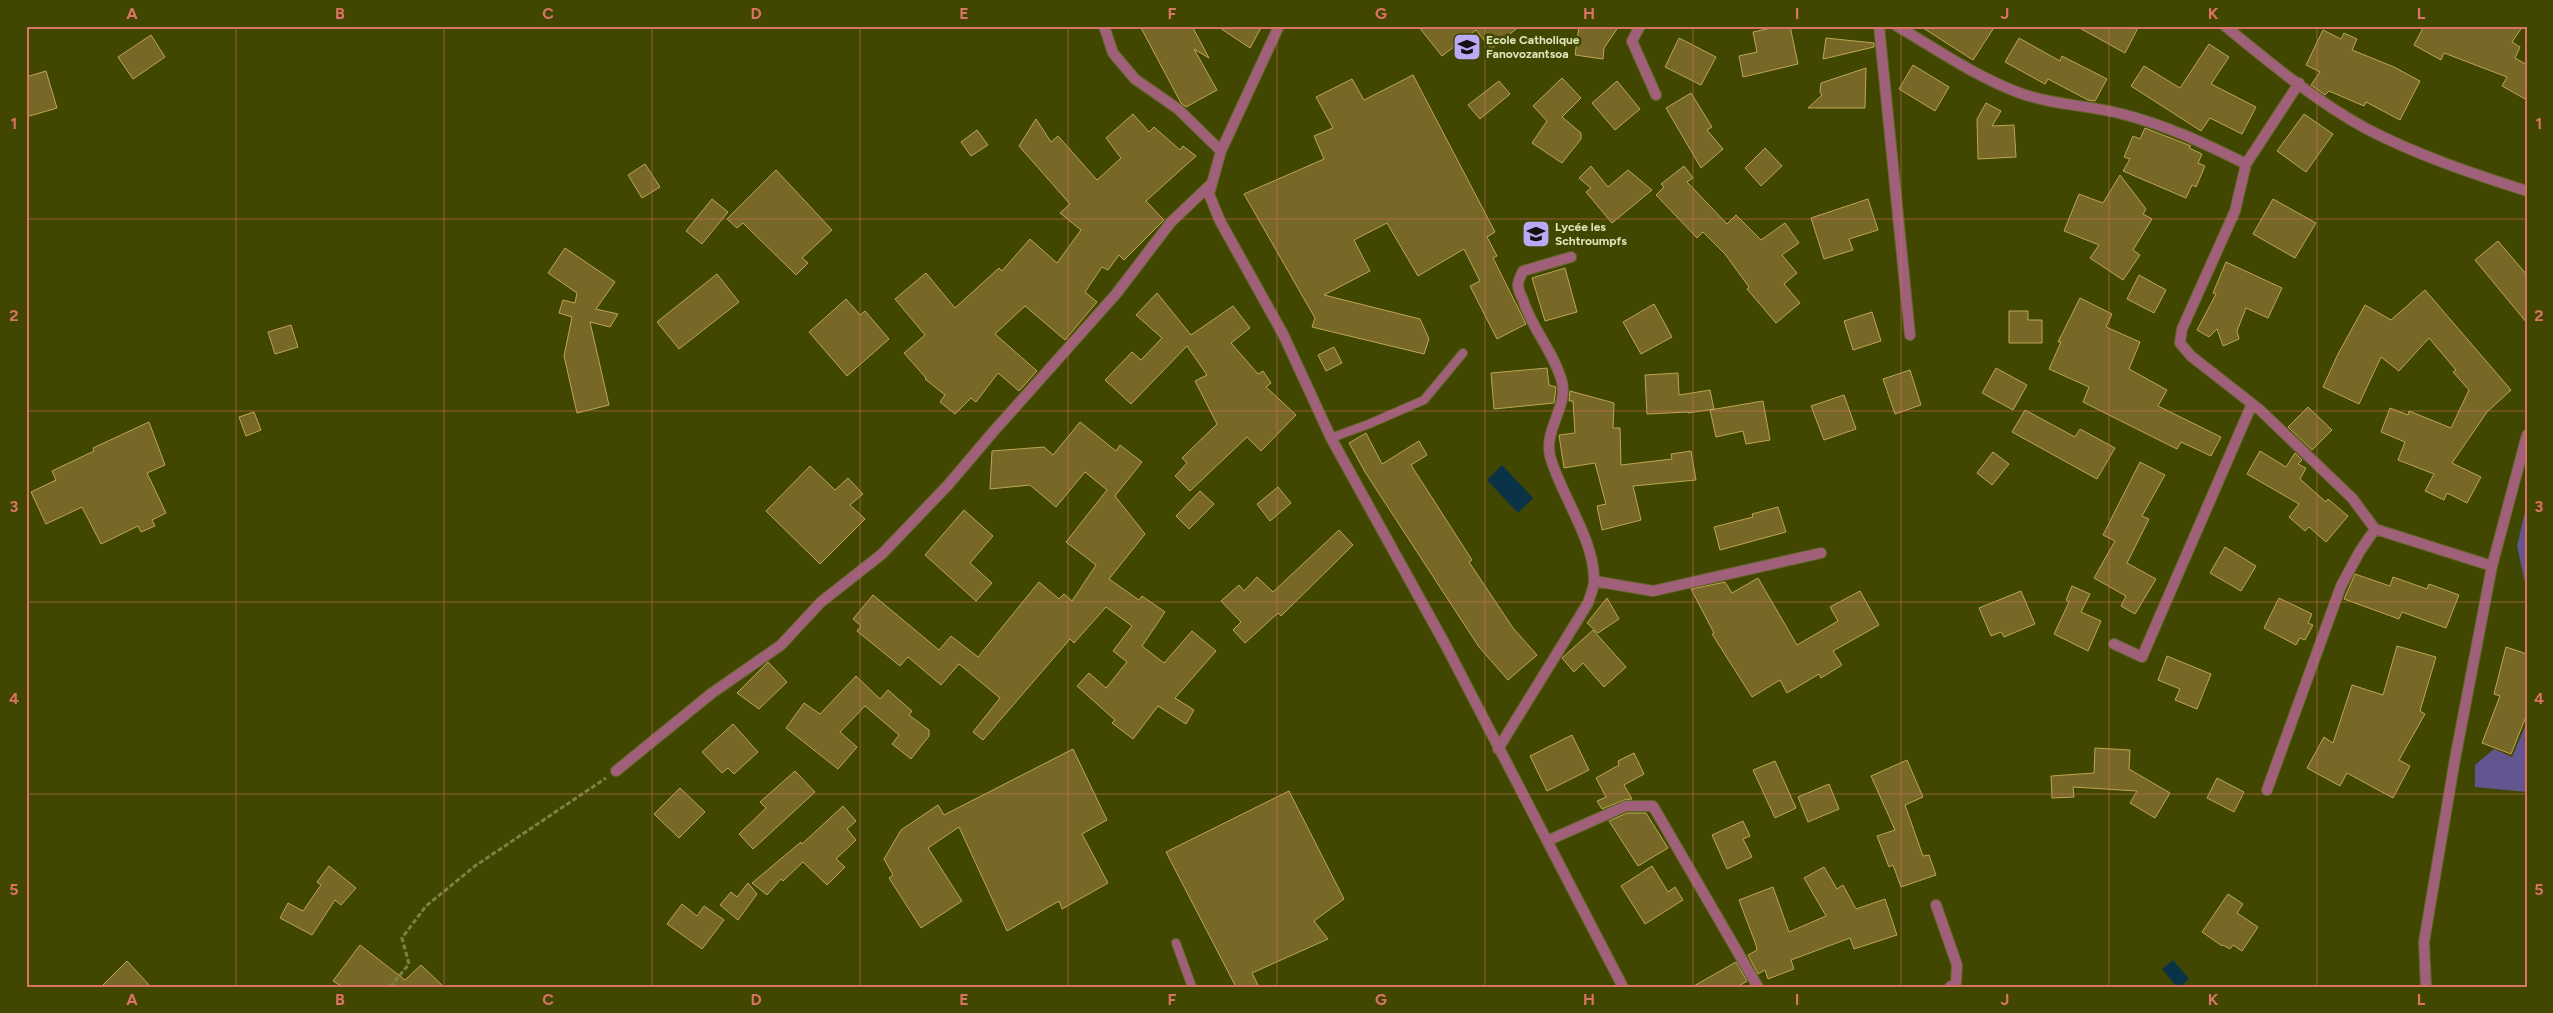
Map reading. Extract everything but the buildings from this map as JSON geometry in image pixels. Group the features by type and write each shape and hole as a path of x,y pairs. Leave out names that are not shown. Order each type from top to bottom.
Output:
{"street":[{"path":"1104,26 1113,53 1134,79 1178,109 1222,152"},
{"path":"1279,26 1222,152 1209,194 1220,221 1283,334 1331,438 1446,644 1498,749 1549,840 1623,987"},
{"path":"1640,26 1632,41 1656,95"},
{"path":"1879,26 1910,335"},
{"path":"1897,26 1986,78 2018,92 2063,104 2121,113 2168,128 2246,164"},
{"path":"2225,26 2316,98 2367,128 2472,174 2527,191"},
{"path":"2299,83 2246,164 2235,211 2182,329 2180,343 2190,356 2252,404 2352,498 2375,529 2492,566"},
{"path":"616,771 712,693 781,645 821,602 882,554 948,485 1116,294 1172,222 1212,183"},
{"path":"1498,749 1588,602 1594,581 1591,559 1582,527 1563,492 1550,453 1551,432 1560,405 1562,383 1550,353 1528,318 1518,284 1523,271 1571,257"},
{"path":"2114,644 2142,657 2252,404"},
{"path":"2426,987 2426,932 2455,760 2492,566 2527,435"},
{"path":"2267,790 2341,586 2360,551 2375,529"},
{"path":"1594,581 1653,591 1821,553"},
{"path":"1549,840 1626,806 1653,806 1758,987"},
{"path":"1936,905 1957,965 1956,983 1950,987"}],"lane":[{"path":"1331,438 1424,400 1463,353"},
{"path":"1176,943 1192,987"}],"path":[{"path":"390,987 409,964 402,938 426,906 475,866 616,771"}],"shaded area":[{"path":"2527,503 2527,592 2517,546"},
{"path":"2525,727 2527,792 2475,787 2475,765 2494,749 2512,757"}],"water":[{"path":"1502,465 1533,498 1518,513 1487,480"},
{"path":"2173,960 2189,979 2180,987 2177,987 2162,969"}],"place":[{"name":"Ecole Catholique Fanovozantsoa","path":"1467,47"},
{"name":"Lycée les Schtroumpfs","path":"1536,234"}]}
